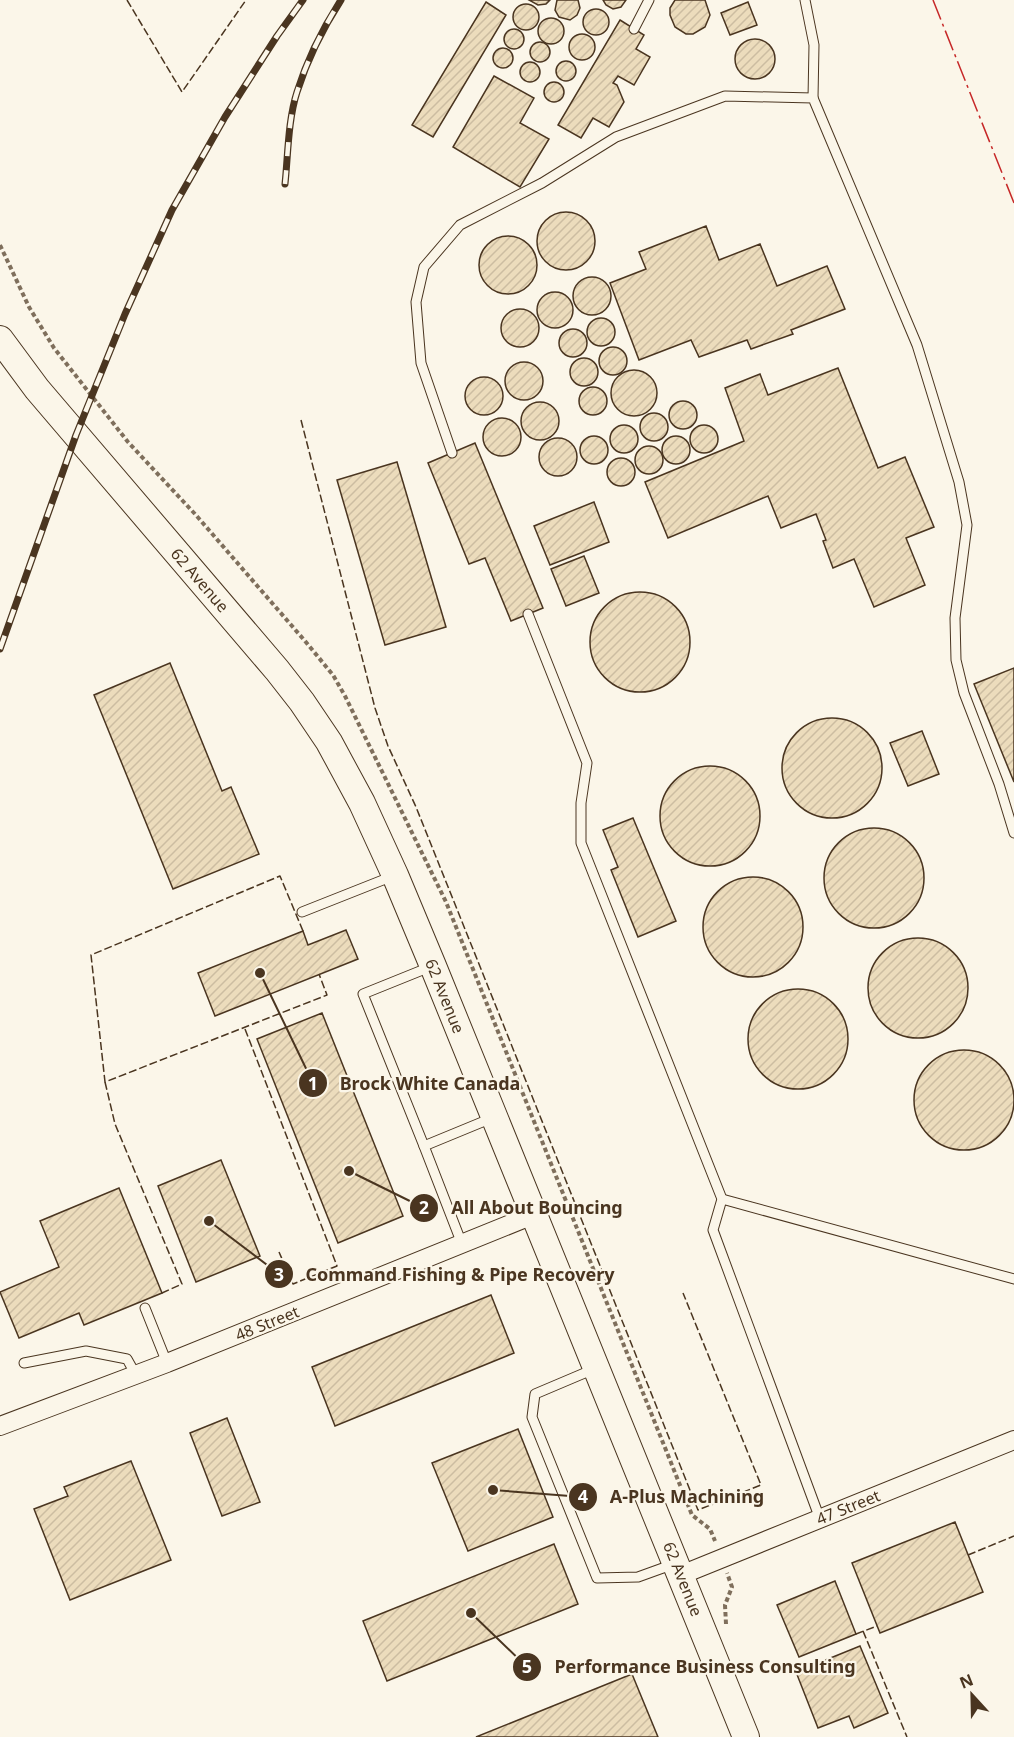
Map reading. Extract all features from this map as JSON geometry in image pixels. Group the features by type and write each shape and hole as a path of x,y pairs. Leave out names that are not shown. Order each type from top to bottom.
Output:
{"main road":[{"name":"62 Avenue","path":"0,339 37,389 277,669 329,742 362,803 433,966 746,1737"}],"street":[{"name":"48 Street","path":"0,1426 167,1363 533,1215"},
{"name":"47 Street","path":"679,1569 820,1519 1014,1440"}],"lane":[{"path":"634,29 649,0"},
{"path":"805,0 814,45 813,98 917,345 959,482 967,525 955,618 956,660 964,693 999,784 1014,833"},
{"path":"452,453 421,363 416,302 424,267 460,225 542,183 616,137 725,96 813,98"},
{"path":"528,614 588,763 581,803 580,843 722,1199 713,1230 820,1519"},
{"path":"302,912 395,875"},
{"path":"433,966 363,994 462,1244"},
{"path":"424,1146 494,1117"},
{"path":"722,1199 1014,1279"},
{"path":"145,1308 167,1363"},
{"path":"24,1363 86,1351 127,1359 136,1375"},
{"path":"596,1368 535,1394 532,1417 597,1578 638,1577 679,1569"}],"building":[{"path":"529,0 550,0 546,4 538,5"},
{"path":"557,0 578,0 580,8 577,15 570,20 559,17 555,10"},
{"path":"603,0 626,0 621,7 613,9"},
{"path":"675,0 705,0 710,15 705,27 693,34 686,34 675,27 670,8"},
{"path":"486,2 506,15 433,137 412,125"},
{"path":"748,2 757,25 730,35 721,13"},
{"path":"526,4 535,8 539,17 535,26 526,30 517,26 513,17 517,8"},
{"path":"596,9 605,13 609,22 605,31 596,35 587,31 583,22 587,13"},
{"path":"551,18 560,22 564,31 560,40 551,44 542,40 538,31 542,22"},
{"path":"620,20 644,35 636,49 650,57 634,85 618,76 613,83 617,85 624,102 609,127 593,118 581,138 558,125"},
{"path":"514,29 521,32 524,39 521,46 514,49 507,46 504,39 507,32"},
{"path":"582,34 591,38 595,47 591,56 582,60 573,56 569,47 573,38"},
{"path":"755,39 763,40 769,45 774,51 774,67 769,73 763,78 755,79 747,78 741,73 736,67 735,59 736,51 741,45 747,40"},
{"path":"540,42 547,45 550,52 547,59 540,62 533,59 530,52 533,45"},
{"path":"503,48 510,51 513,58 510,65 503,68 496,65 493,58 496,51"},
{"path":"566,61 573,64 576,71 573,78 566,81 559,78 556,71 559,64"},
{"path":"530,62 537,65 540,72 537,79 530,82 523,79 520,72 523,65"},
{"path":"494,76 534,98 520,123 549,139 520,187 453,147"},
{"path":"554,82 561,85 564,92 561,99 554,102 547,99 544,92 547,85"},
{"path":"560,212 572,212 587,220 595,235 595,247 587,262 572,270 560,270 545,262 537,247 537,235 545,220"},
{"path":"706,226 719,260 760,244 777,286 827,266 845,309 791,330 793,334 751,349 747,340 699,357 691,340 639,360 610,283 646,269 639,252"},
{"path":"502,236 514,236 529,244 537,259 537,271 529,286 514,294 502,294 487,286 479,271 479,259 487,244"},
{"path":"592,277 605,283 611,296 605,309 592,315 579,309 573,296 579,283"},
{"path":"555,292 568,297 573,310 568,323 555,328 542,323 537,310 542,297"},
{"path":"520,309 533,315 539,328 533,341 520,347 507,341 501,328 507,315"},
{"path":"601,318 611,322 615,332 611,342 601,346 591,342 587,332 591,322"},
{"path":"573,329 583,333 587,343 583,353 573,357 563,353 559,343 563,333"},
{"path":"613,347 623,351 627,361 623,371 613,375 603,371 599,361 603,351"},
{"path":"584,358 594,362 598,372 594,382 584,386 574,382 570,372 574,362"},
{"path":"524,362 537,368 543,381 537,394 524,400 511,394 505,381 511,368"},
{"path":"838,368 878,468 905,457 934,527 906,538 925,585 874,607 854,559 833,568 816,514 781,528 768,496 668,538 645,482 744,441 725,388 760,374 768,395"},
{"path":"634,370 650,377 657,393 650,409 634,416 618,409 611,393 618,377"},
{"path":"484,377 497,383 503,396 497,409 484,415 471,409 465,396 471,383"},
{"path":"593,387 603,391 607,401 603,411 593,415 583,411 579,401 583,391"},
{"path":"683,401 693,405 697,415 693,425 683,429 673,425 669,415 673,405"},
{"path":"540,402 553,408 559,421 553,434 540,440 527,434 521,421 527,408"},
{"path":"654,413 664,417 668,427 664,437 654,441 644,437 640,427 644,417"},
{"path":"502,418 515,424 521,437 515,450 502,456 489,450 483,437 489,424"},
{"path":"624,425 634,429 638,439 634,449 624,453 614,449 610,439 614,429"},
{"path":"704,425 714,429 718,439 714,449 704,453 694,449 690,439 694,429"},
{"path":"594,436 604,440 608,450 604,460 594,464 584,460 580,450 584,440"},
{"path":"676,436 686,440 690,450 686,460 676,464 666,460 662,450 666,440"},
{"path":"558,438 571,444 577,457 571,470 558,476 545,470 539,457 545,444"},
{"path":"475,443 543,608 511,621 485,558 469,564 428,463"},
{"path":"649,446 659,450 663,460 659,470 649,474 639,470 635,460 639,450"},
{"path":"621,458 631,462 635,472 631,482 621,486 611,482 607,472 611,462"},
{"path":"397,462 446,627 385,645 337,480"},
{"path":"594,502 609,542 550,565 534,526"},
{"path":"584,556 599,593 566,606 551,569"},
{"path":"640,592 659,596 675,607 686,623 690,642 686,661 675,677 659,688 640,692 621,688 605,677 594,661 590,642 594,623 605,607 621,596"},
{"path":"170,663 222,791 231,787 259,854 173,889 94,695"},
{"path":"1014,668 1014,782 974,684"},
{"path":"832,718 851,722 867,733 878,749 882,768 878,787 867,803 851,814 832,818 813,814 797,803 786,787 782,768 786,749 797,733 813,722"},
{"path":"922,731 939,774 908,786 890,743"},
{"path":"710,766 729,770 745,781 756,797 760,816 756,835 745,851 729,862 710,866 691,862 675,851 664,835 660,816 664,797 675,781 691,770"},
{"path":"633,818 676,921 638,937 611,870 618,867 603,830"},
{"path":"874,828 893,832 909,843 920,859 924,878 920,897 909,913 893,924 874,928 855,924 839,913 828,897 824,878 828,859 839,843 855,832"},
{"path":"753,877 772,881 788,892 799,908 803,927 799,946 788,962 772,973 753,977 734,973 718,962 707,946 703,927 707,908 718,892 734,881"},
{"path":"346,930 358,959 215,1016 198,973 303,931 308,945"},
{"path":"918,938 937,942 953,953 964,969 968,988 964,1007 953,1023 937,1034 918,1038 899,1034 883,1023 872,1007 868,988 872,969 883,953 899,942"},
{"path":"798,989 817,993 833,1004 844,1020 848,1039 844,1058 833,1074 817,1085 798,1089 779,1085 763,1074 752,1058 748,1039 752,1020 763,1004 779,993"},
{"path":"322,1013 403,1216 338,1243 257,1039"},
{"path":"964,1050 983,1054 999,1065 1010,1081 1014,1100 1010,1119 999,1135 983,1146 964,1150 945,1146 929,1135 918,1119 914,1100 918,1081 929,1065 945,1054"},
{"path":"221,1160 260,1256 196,1282 158,1186"},
{"path":"119,1188 162,1293 84,1325 79,1313 19,1338 0,1292 59,1267 40,1221"},
{"path":"491,1295 514,1353 335,1426 312,1367"},
{"path":"227,1418 260,1502 222,1516 190,1433"},
{"path":"518,1429 553,1517 468,1551 432,1463"},
{"path":"131,1461 171,1560 70,1600 34,1509 68,1496 64,1487"},
{"path":"955,1522 983,1592 880,1633 852,1563"},
{"path":"554,1544 578,1604 387,1681 363,1621"},
{"path":"835,1581 856,1634 799,1657 777,1605"},
{"path":"860,1646 888,1713 854,1728 849,1716 818,1728 796,1672"},
{"path":"632,1674 658,1737 476,1737"}],"railway":[{"path":"0,649 76,435 125,314 172,210 225,117 303,0"},
{"path":"285,184 290,126 297,92 316,44 341,0"}],"fence":[{"path":"127,0 182,92 246,0"},
{"path":"301,420 375,708 388,746 416,807 698,1510 761,1485 683,1293"},
{"path":"303,931 280,876 91,955 105,1082 327,995 319,974"},
{"path":"245,1029 337,1266 293,1284 279,1252"},
{"path":"105,1082 115,1124 182,1284 162,1293"},
{"path":"968,1555 1014,1536"},
{"path":"856,1634 877,1626"},
{"path":"863,1631 907,1737"}],"power":[{"path":"933,0 1014,203"}],"place":[{"name":"Brock White Canada","path":"260,973"},
{"name":"All About Bouncing","path":"349,1171"},
{"name":"Command Fishing & Pipe Recovery","path":"209,1221"},
{"name":"A-Plus Machining","path":"493,1490"},
{"name":"Performance Business Consulting","path":"471,1613"}]}
